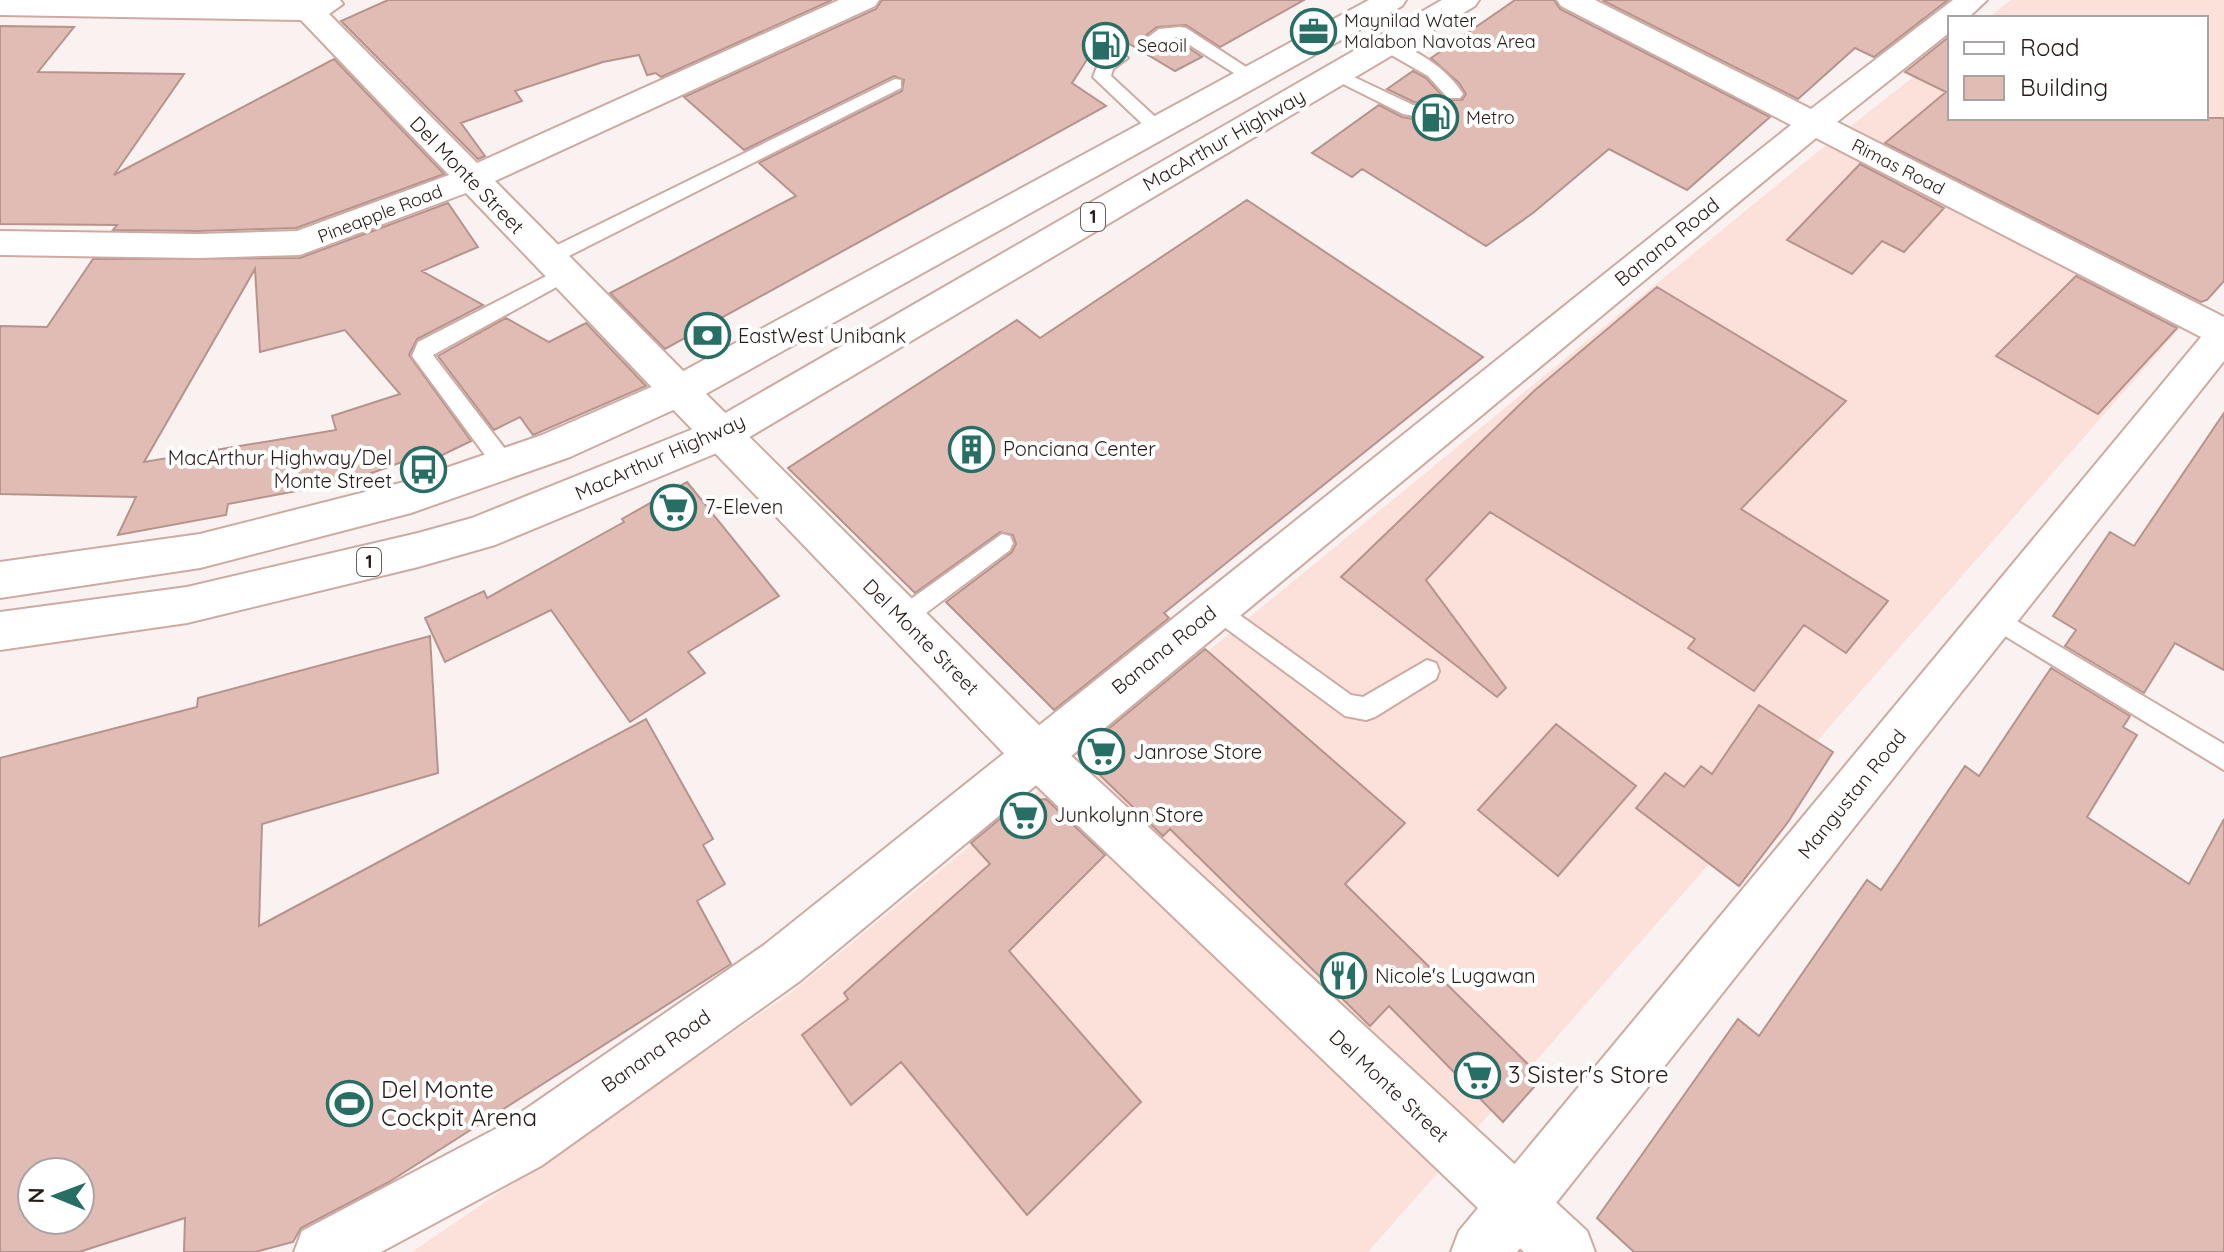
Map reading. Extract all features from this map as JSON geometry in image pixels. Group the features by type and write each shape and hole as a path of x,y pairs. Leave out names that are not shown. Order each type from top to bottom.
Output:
{"main road":[{"name":"Pineapple Road","path":"0,243 198,246 300,243 470,179 864,0"},
{"name":"MacArthur Highway","path":"0,580 200,551 411,497 556,446 679,391 1254,78 1391,0"},
{"name":"MacArthur Highway","path":"0,631 187,605 418,550 480,533 722,434 1464,0"},
{"name":"Rimas Road","path":"1572,0 2224,334"},
{"name":"Banana Road","path":"1951,16 1972,0"},
{"name":"Del Monte Street","path":"316,4 470,179 1036,754 1566,1252"},
{"path":"0,6 316,4"},
{"name":"Banana Road","path":"323,1252 521,1146 782,963 1813,124 1948,19"},
{"name":"Mangustan Road","path":"1480,1252 2224,334"}],"lane":[{"path":"1155,38 1165,33 1180,32 1254,78"},
{"path":"1387,45 1440,76 1450,84 1454,94"},
{"path":"1119,58 1105,66 1102,77 1159,130"},
{"path":"1337,74 1409,110 1425,112"},
{"path":"504,464 422,356 425,347 556,266 895,84"},
{"path":"902,618 1002,543"},
{"path":"1216,608 1345,705 1366,709 1427,671"},
{"path":"1995,618 2224,758"}],"shaded area":[{"path":"2011,0 2224,0 2224,278 1368,1252 412,1252 792,992 1805,162 1948,50 1948,120 2208,120 2208,16 1991,16"}],"building":[{"path":"388,0 832,0 661,77 656,73 647,75 639,55 603,62 515,91 522,101 461,123 485,156 478,159 341,21"},
{"path":"882,0 1304,0 1220,47 1186,25 1157,27 1145,36 1145,41 1156,46 1177,40 1202,57 1175,71 1106,30 1072,83 1106,106 665,349 610,293 796,196 759,163 902,91 904,80 894,76 744,150 684,97 876,9"},
{"path":"1515,0 1554,0 1560,9 1770,117 1687,190 1609,149 1533,213 1486,246 1362,169 1352,177 1312,153 1379,105 1402,117 1424,121 1436,114 1432,105 1414,102 1387,89 1413,71 1426,78 1446,100 1462,100 1466,94 1459,83 1431,58"},
{"path":"1602,0 1948,0 1874,57 1855,48 1798,99"},
{"path":"0,26 74,27 38,72 184,74 114,175 334,59 444,174 296,228 113,230 117,225 0,224"},
{"path":"1948,38 1948,120 2224,118 2224,281 2207,300 2201,302 1885,143 1946,92 1905,72"},
{"path":"1860,164 1944,208 1904,252 1882,241 1852,274 1787,240"},
{"path":"1247,200 1483,357 1164,613 1169,618 1054,710 946,602 1012,552 1016,544 1013,535 1000,532 915,593 788,468 1017,320 1040,338"},
{"path":"448,203 478,247 422,271 483,305 417,339 409,355 471,441 426,463 421,455 350,481 228,504 226,515 118,535 136,497 0,494 0,326 47,327 93,259 300,258","holes":["255,269 260,352 345,330 400,394 332,416 336,430 144,462"]},
{"path":"2076,276 2177,328 2098,414 1996,356"},
{"path":"1657,287 1846,401 1741,509 1888,601 1846,653 1804,625 1754,691 1688,648 1695,639 1490,512 1426,580 1506,688 1497,697 1341,577 1534,391"},
{"path":"506,318 549,342 586,323 646,386 533,435 520,417 494,430 438,356"},
{"path":"2224,413 2224,670 2175,643 2144,693 2065,646 2076,630 2053,616 2110,532 2134,546"},
{"path":"687,482 779,596 688,652 705,673 630,722 551,610 445,662 425,618 484,591 487,598 624,522 622,519"},
{"path":"430,636 438,773 262,824 259,926 646,719 713,839 703,845 725,884 697,901 731,964 389,1182 301,1228 293,1242 255,1252 184,1252 185,1218 79,1252 0,1252 0,758 197,707 198,698"},
{"path":"1205,649 1405,823 1345,884 1542,1078 1503,1122 1389,1006 1370,1026 1170,829 1163,836 1078,754"},
{"path":"2051,668 2130,716 2123,727 2137,735 2087,817 2189,884 2224,819 2224,1252 1634,1252 1597,1218 1738,1019 1759,1036 1867,880 1881,890 1965,766 1979,776"},
{"path":"1759,705 1833,752 1788,822 1739,886 1636,808 1665,773 1684,787 1701,766 1712,774"},
{"path":"1556,724 1636,786 1558,876 1478,810"},
{"path":"1046,799 1105,855 1009,951 1141,1102 1027,1215 901,1062 851,1105 802,1035 848,999 844,993 990,864 971,843 1020,802"}],"place":[{"name":"Maynilad Water Malabon Navotas Area","path":"1313,31"},
{"name":"Seaoil","path":"1106,46"},
{"name":"Metro","path":"1435,118"},
{"name":"EastWest Unibank","path":"707,336"},
{"name":"Ponciana Center","path":"972,449"},
{"name":"MacArthur Highway/Del Monte Street","path":"423,469"},
{"name":"7-Eleven","path":"674,507"},
{"name":"Janrose Store","path":"1102,752"},
{"name":"Junkolynn Store","path":"1023,815"},
{"name":"Nicole's Lugawan","path":"1344,976"},
{"name":"3 Sister's Store","path":"1477,1075"},
{"name":"Del Monte Cockpit Arena","path":"350,1104"}]}
